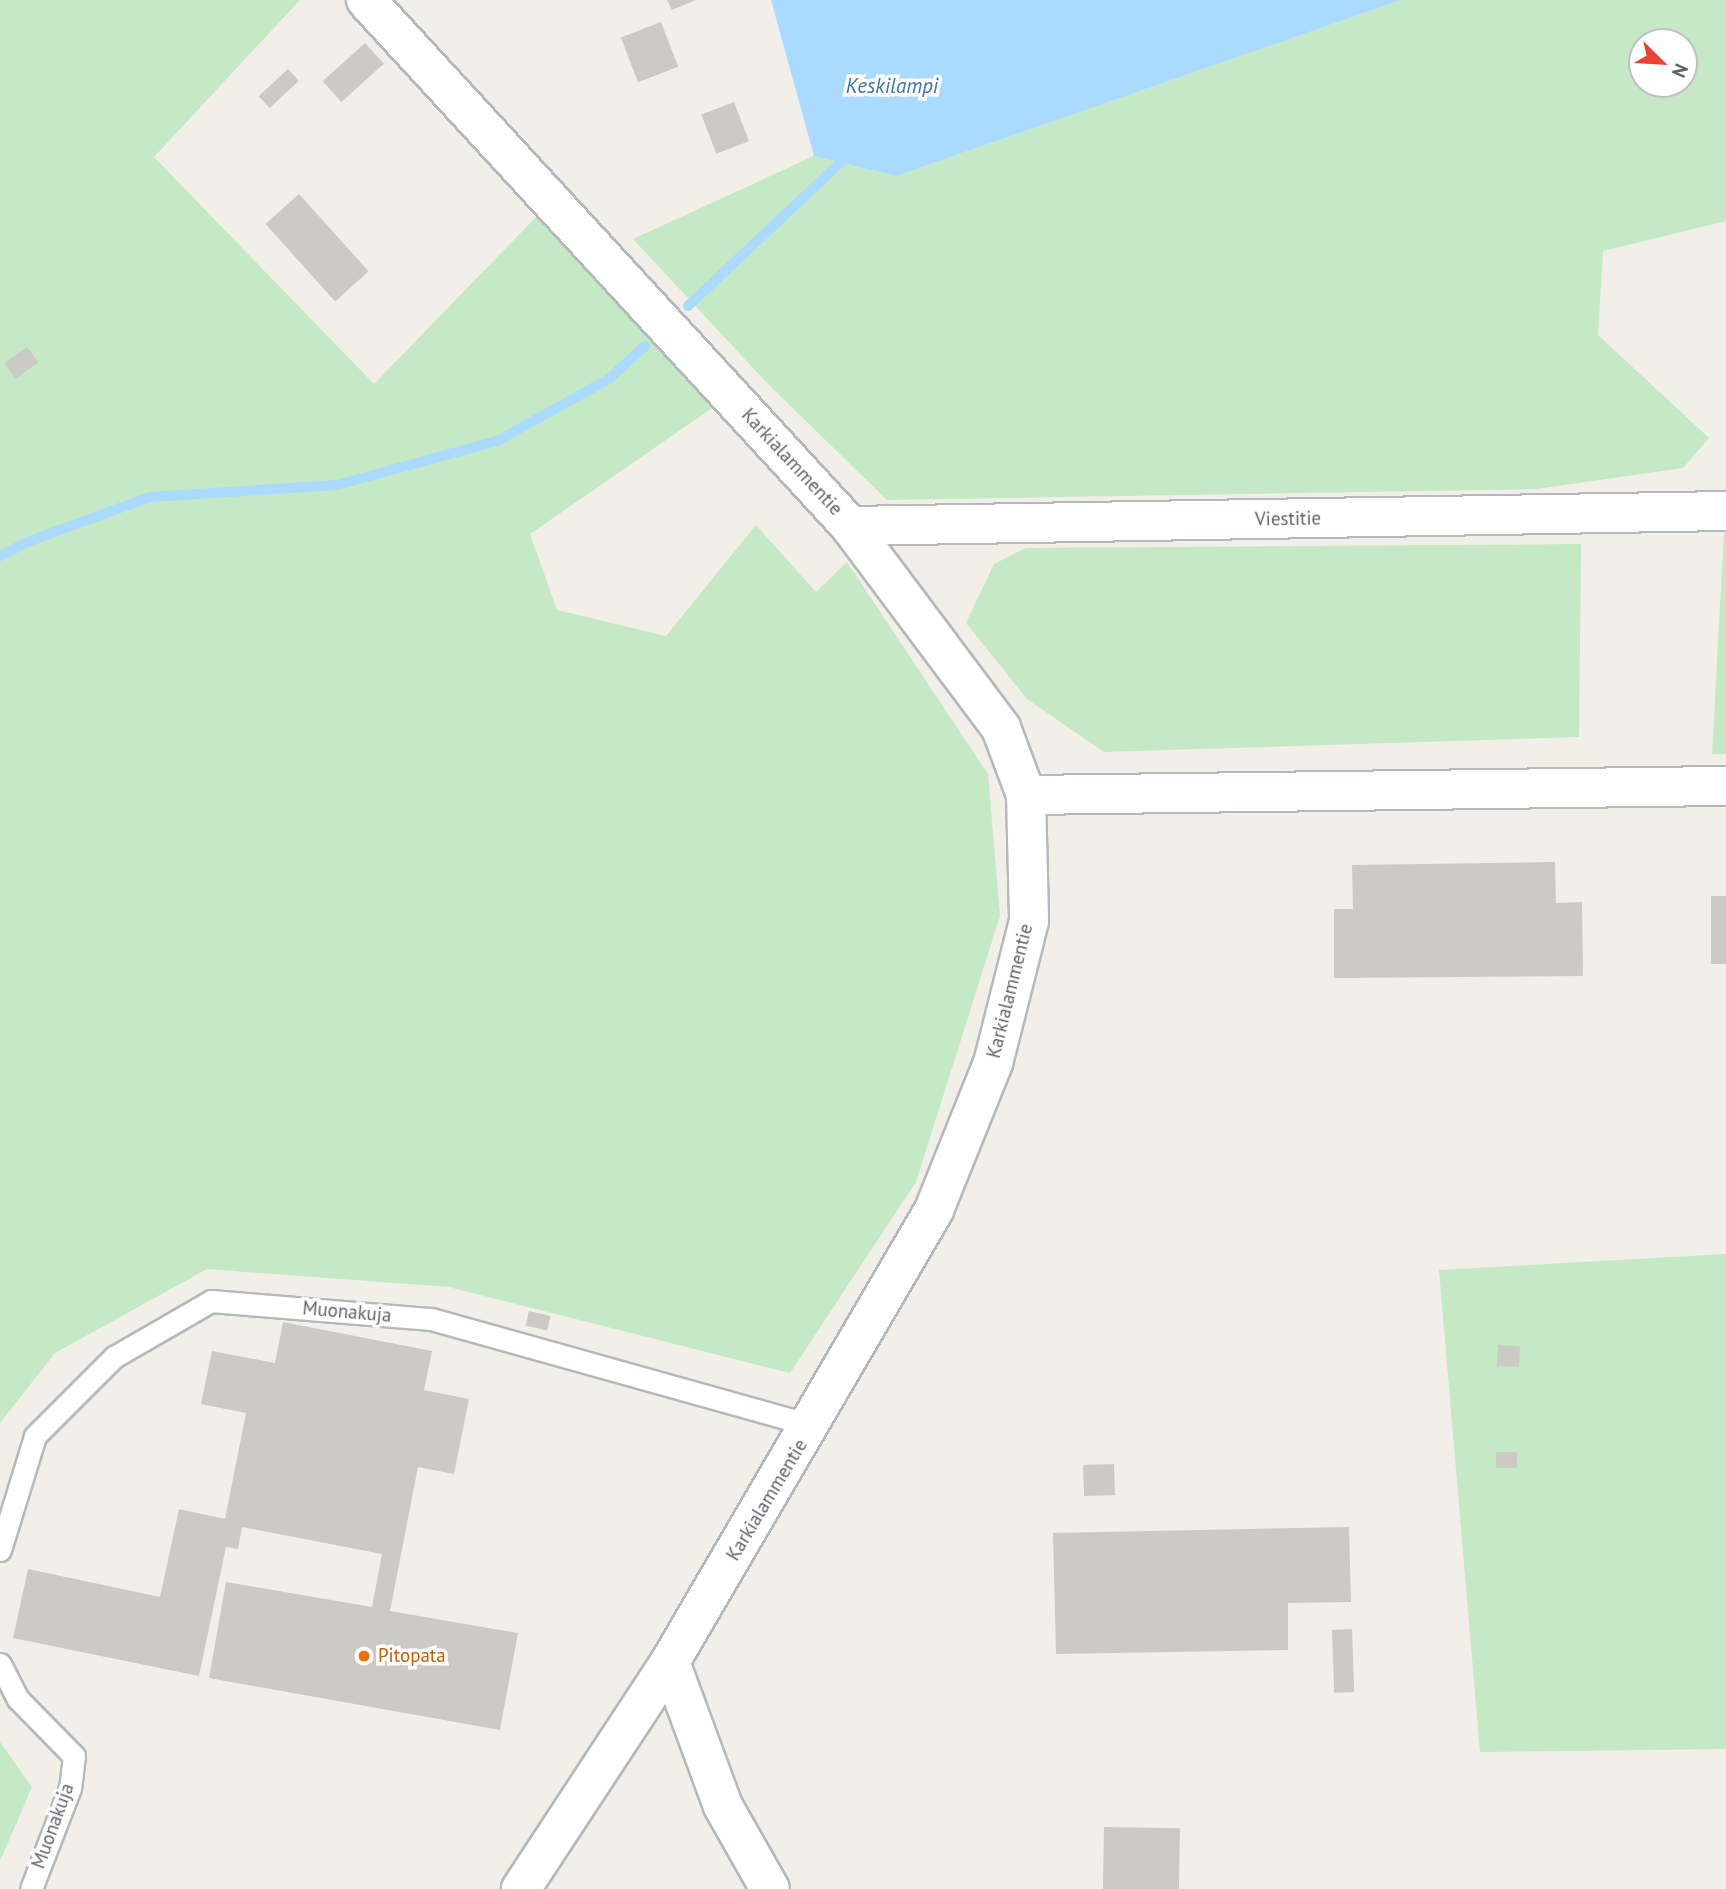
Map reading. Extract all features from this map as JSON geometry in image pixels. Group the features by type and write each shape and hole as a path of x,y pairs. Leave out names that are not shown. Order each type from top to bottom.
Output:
{"street":[{"name":"Karkialammentie","path":"366,0 850,526 1001,728 1026,795 1029,921 993,1063 934,1210 811,1425 670,1662 521,1889"},
{"name":"Viestitie","path":"850,526 1726,511"},
{"path":"1026,795 1726,786"},
{"path":"670,1662 723,1806 770,1889"}],"lane":[{"name":"Muonakuja","path":"0,1550 35,1436 114,1357 211,1301 431,1319 811,1425"},
{"name":"Muonakuja","path":"0,1664 18,1699 74,1756 70,1788 31,1889"}],"green space":[{"path":"0,0 300,0 154,157 374,384 540,213 715,406 530,534 557,610 666,636 756,525 816,592 847,562 988,774 1000,916 916,1182 790,1373 449,1287 207,1269 55,1353 0,1423"},
{"path":"1401,0 1726,0 1726,221 1603,251 1598,335 1709,438 1683,468 1537,489 887,500 769,385 633,239 814,156 896,176"},
{"path":"1724,533 1726,754 1712,754"},
{"path":"1581,544 1579,737 1104,752 1027,699 966,623 994,564 1026,548"},
{"path":"1726,1254 1726,1749 1480,1752 1439,1270"},
{"path":"0,1742 32,1787 0,1861"}],"water":[{"name":"Keskilampi","path":"771,0 1401,0 896,176 814,156"}],"building":[{"path":"667,0 696,0 672,10"},
{"path":"661,22 678,67 638,82 621,37"},
{"path":"365,43 384,64 341,102 323,81"},
{"path":"288,69 299,81 270,108 259,96"},
{"path":"734,102 749,141 716,154 701,115"},
{"path":"299,194 369,271 335,301 266,224"},
{"path":"27,347 38,362 16,379 4,363"},
{"path":"1555,862 1556,903 1582,902 1583,976 1334,978 1334,909 1353,909 1352,865"},
{"path":"1711,896 1726,896 1726,964 1711,964"},
{"path":"529,1311 550,1316 547,1331 526,1326"},
{"path":"283,1322 432,1351 424,1390 469,1399 454,1474 418,1467 390,1611 518,1633 500,1730 209,1678 226,1582 372,1607 382,1554 242,1527 238,1549 226,1547 199,1676 13,1638 28,1569 160,1597 179,1509 225,1519 246,1413 201,1404 212,1351 275,1363"},
{"path":"1498,1345 1520,1346 1519,1367 1497,1366"},
{"path":"1496,1452 1517,1452 1517,1468 1496,1468"},
{"path":"1114,1464 1115,1495 1084,1496 1083,1465"},
{"path":"1349,1527 1351,1602 1288,1603 1288,1650 1056,1654 1053,1533"},
{"path":"1352,1629 1354,1692 1334,1693 1332,1630"},
{"path":"1104,1827 1180,1828 1179,1889 1103,1889"}],"waterway":[{"path":"688,306 840,163"},
{"path":"0,556 27,542 150,497 337,485 497,441 610,378 645,346"}],"place":[{"name":"Pitopata","path":"364,1656"}]}
